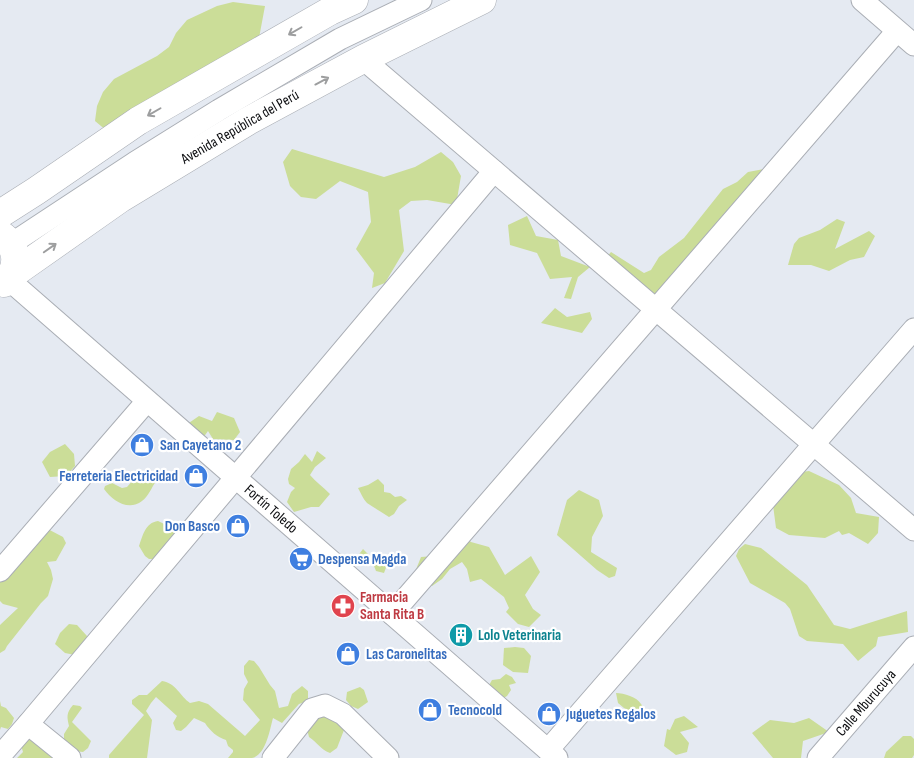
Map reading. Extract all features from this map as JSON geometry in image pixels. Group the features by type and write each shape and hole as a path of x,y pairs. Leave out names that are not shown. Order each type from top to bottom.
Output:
{"highway":[{"name":"Avenida República del Perú","path":"6,280 121,198 248,121 363,59 482,0"},
{"path":"0,214 138,121 335,4"},
{"path":"5,240 15,255 16,261 13,272 6,280"}],"street":[{"path":"5,240 340,39 421,0"},
{"path":"862,0 914,45"},
{"path":"392,614 897,30"},
{"path":"363,59 914,530"},
{"path":"0,756 494,171"},
{"name":"Fortín Toledo","path":"6,280 553,754"},
{"path":"553,754 814,444 914,329"},
{"path":"0,571 147,401"},
{"name":"Calle Mburucuya","path":"818,758 914,647"},
{"path":"273,758 312,709 325,705 343,714 388,758"},
{"path":"28,724 70,758"}],"green space":[{"path":"233,2 265,6 259,38 107,131 95,121 97,106 103,92 114,79 157,56 169,47 176,33 187,20 217,6"},
{"path":"292,149 384,177 415,167 441,152 453,162 461,176 456,205 427,200 411,201 399,210 404,251 385,283 372,288 374,273 356,249 371,222 368,192 340,181 316,199 301,197 290,186 283,162"},
{"path":"764,169 663,303 606,258 611,252 644,273 651,270 659,257 684,238 723,189 737,182 748,172"},
{"path":"527,216 536,236 558,240 561,256 590,267 578,277 571,299 564,298 572,277 550,279 537,253 510,245 508,225"},
{"path":"837,219 845,222 835,249 869,231 875,236 864,257 850,260 829,271 811,265 788,265 794,244 799,238 820,230"},
{"path":"555,308 567,317 590,312 592,319 582,333 541,323"},
{"path":"217,412 234,418 240,432 234,440 213,439 208,431 203,438 183,427 199,416 212,421"},
{"path":"65,444 74,454 75,466 66,476 50,477 42,462 50,452"},
{"path":"317,451 326,458 315,467 310,475 330,494 319,507 311,507 294,512 287,502 295,488 289,484 288,479 291,469 305,454 312,462"},
{"path":"809,471 839,485 851,498 856,513 879,517 878,533 868,544 849,533 842,535 839,531 825,538 789,535 776,528 773,505 794,473"},
{"path":"143,475 156,481 146,497 137,504 126,505 116,501 104,489 105,486 112,483 122,488 127,487 134,479"},
{"path":"378,479 384,485 384,492 390,493 395,497 401,496 407,500 389,517 367,503 358,488"},
{"path":"579,490 599,500 603,516 592,537 591,552 617,568 615,576 609,578 597,570 557,535 567,500"},
{"path":"158,521 169,527 177,536 167,559 149,559 139,546 147,527"},
{"path":"44,527 63,537 66,543 56,561 47,562 53,579 48,596 5,650 0,653 0,625 18,608 3,604 0,601 0,581"},
{"path":"456,529 471,542 489,547 505,575 531,556 540,572 525,595 533,609 541,615 529,627 518,624 506,612 509,608 504,597 481,579 470,582 467,569 462,562 450,569 442,579 432,586 415,572 421,557 434,556"},
{"path":"745,544 761,548 807,585 834,625 850,629 907,611 908,632 878,637 876,646 858,661 843,644 807,641 799,636 790,609 785,603 750,583 736,556 739,549"},
{"path":"363,549 369,555 372,562 381,561 387,565 384,573 376,571 374,566 357,557"},
{"path":"69,624 77,625 87,636 86,643 75,655 65,653 55,644 60,633"},
{"path":"504,648 524,648 531,656 528,673 513,672 503,665"},
{"path":"249,660 254,661 275,691 279,708 288,706 292,694 302,686 308,691 308,701 299,704 282,723 273,718 267,741 257,756 252,758 228,758 233,750 228,746 226,740 209,729 205,723 194,718 181,731 176,730 173,723 177,716 156,697 146,711 152,720 147,758 109,758 109,755 144,715 132,704 132,700 139,695 147,695 162,681 171,684 190,703 199,701 208,704 245,736 260,720 243,700 244,689 248,682 244,674 244,666"},
{"path":"506,674 512,677 516,683 509,685 511,690 502,699 488,687 492,680 500,679"},
{"path":"360,687 364,690 368,702 358,709 351,706 346,700 347,692"},
{"path":"616,693 637,699 645,712 630,713 618,703"},
{"path":"0,701 1,706 6,708 14,718 8,729 1,727 0,730"},
{"path":"73,705 82,708 72,722 91,741 88,748 83,752 74,751 71,745 64,740 64,734 69,726 68,713"},
{"path":"315,713 333,717 344,730 337,748 330,753 309,737 307,729"},
{"path":"684,716 698,727 680,732 689,743 687,752 676,755 664,746 667,729 670,730 675,719"},
{"path":"809,718 829,732 803,741 801,758 773,758 752,733 770,720 794,723"},
{"path":"30,733 58,758 17,758 23,752 21,745"},
{"path":"903,736 911,736 914,739 914,755 912,758 884,758 886,752"}],"place":[{"name":"San Cayetano 2","path":"142,445"},
{"name":"Ferreteria Electricidad","path":"196,476"},
{"name":"Don Basco","path":"238,526"},
{"name":"Despensa Magda","path":"301,559"},
{"name":"Farmacia Santa Rita B","path":"343,606"},
{"name":"Lolo Veterinaria","path":"461,635"},
{"name":"Las Caronelitas","path":"348,654"},
{"name":"Tecnocold","path":"430,710"},
{"name":"Juguetes Regalos","path":"549,714"}]}
